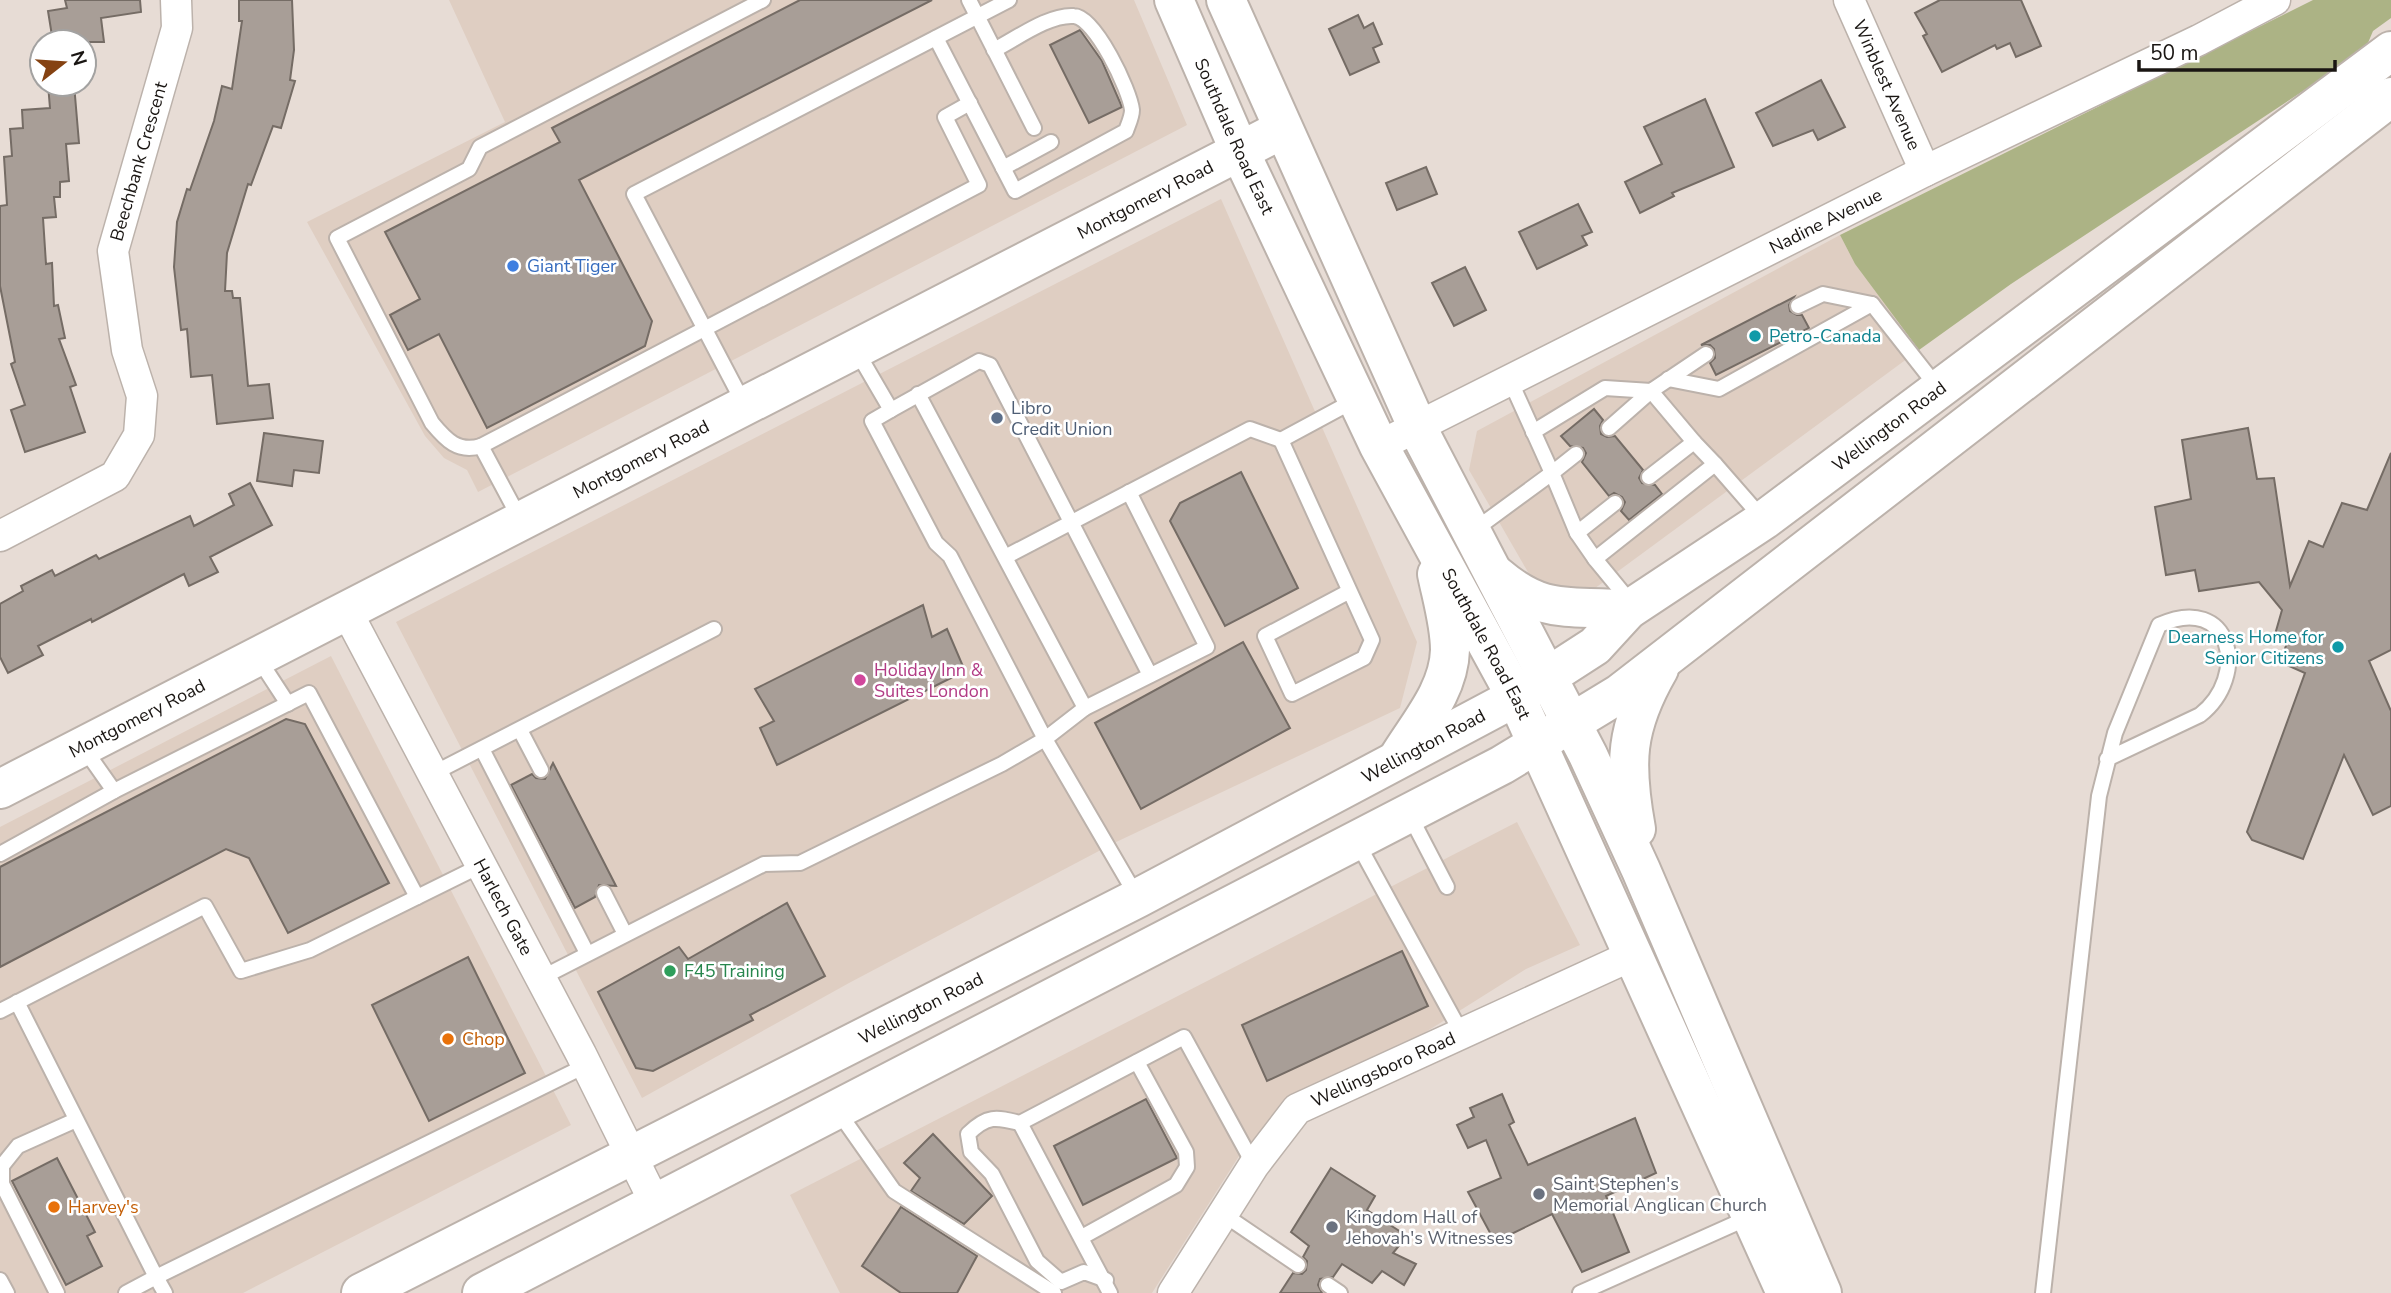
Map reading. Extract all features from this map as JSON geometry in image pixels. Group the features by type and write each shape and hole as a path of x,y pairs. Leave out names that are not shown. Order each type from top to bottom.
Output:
{"main road":[{"name":"Southdale Road East","path":"1174,0 1240,152 1379,446 1516,697 1786,1293"},
{"path":"1226,0 1417,426 1572,723 1641,870 1822,1293"},
{"name":"Wellington Road","path":"361,1293 1138,898 1516,697 1595,646 1631,608 1764,520 2391,51"},
{"path":"482,1293 1409,814 1502,765 1619,694 2391,97"},
{"name":"Montgomery Road","path":"0,789 1283,129"},
{"path":"1397,760 1436,699 1450,650 1432,542"},
{"path":"1493,572 1520,595 1534,601 1568,608 1631,608"},
{"path":"1641,870 1627,772 1628,747 1637,710 1665,658"},
{"path":"814,1063 836,1109"}],"street":[{"name":"Beechbank Crescent","path":"0,536 115,476 139,435 142,396 127,350 113,251 177,28 176,0"},
{"name":"Winblest Avenue","path":"1849,0 1925,171"},
{"name":"Nadine Avenue","path":"1379,446 1925,171 2199,40 2275,0"},
{"name":"Harlech Gate","path":"346,610 587,1065 656,1205"},
{"name":"Wellingsboro Road","path":"1173,1293 1254,1165 1297,1109 1633,955"}],"lane":[{"path":"763,0 480,147 469,169 337,238 432,423 453,445 464,450 481,446 979,185 945,117 970,103"},
{"path":"969,0 1034,128"},
{"path":"745,405 634,194 1009,0"},
{"path":"936,38 1015,191 1126,131 1132,113 1129,97 1095,29 1086,19 1076,16 1049,22 994,50"},
{"path":"1003,168 1051,142"},
{"path":"1798,306 1823,295 1872,304 1939,389"},
{"path":"1668,379 1719,389 1872,304"},
{"path":"855,349 891,410"},
{"path":"1609,428 1651,391 1706,354"},
{"path":"1138,898 1045,738 950,556 936,543 873,421 979,361 990,365 1150,675"},
{"path":"1510,380 1577,533 1631,608"},
{"path":"1533,432 1605,388 1651,391 1764,520"},
{"path":"918,394 1007,556 1085,708"},
{"path":"1281,440 1358,398"},
{"path":"1007,556 1250,429 1281,440 1372,640 1364,658 1292,694 1265,636 1348,592"},
{"path":"1649,477 1694,442"},
{"path":"481,446 521,521"},
{"path":"1472,532 1576,454"},
{"path":"1595,559 1715,464"},
{"path":"541,978 764,864 793,865 827,851 1002,764 1045,738 1085,708 1207,647 1129,492"},
{"path":"1577,533 1615,503"},
{"path":"2043,1293 2099,796 2107,759 2159,625 2180,618 2213,624 2226,640 2229,666 2210,707 2107,759"},
{"path":"434,773 714,629"},
{"path":"257,657 288,705"},
{"path":"0,854 114,791 309,693 417,897"},
{"path":"520,730 541,770"},
{"path":"83,746 114,791"},
{"path":"482,749 587,953"},
{"path":"1409,814 1447,887"},
{"path":"1356,841 1462,1034"},
{"path":"0,1010 205,906 241,971 310,950 482,864"},
{"path":"604,893 625,934"},
{"path":"17,1002 165,1293"},
{"path":"1108,1287 1084,1272 1061,1282 1037,1261 992,1174 971,1152 968,1134 982,1119 993,1116 1020,1123 1184,1037 1254,1165"},
{"path":"1082,1237 1176,1185 1187,1167 1186,1152 1137,1062"},
{"path":"126,1293 587,1065"},
{"path":"836,1109 894,1191 1054,1293"},
{"path":"57,1293 2,1184 2,1166 18,1146 76,1120"},
{"path":"1020,1123 1108,1287"},
{"path":"1223,1214 1298,1265"},
{"path":"1580,1293 1751,1216"},
{"path":"0,1280 7,1293"}],"shaded area":[{"path":"449,0 1134,0 1187,125 478,492 467,470 444,458 425,436 307,222 505,122"},
{"path":"1221,199 1417,642 1400,708 1114,843 849,983 642,1098 396,622"},
{"path":"1840,235 1855,264 1919,350 1583,597 1536,586 1469,470 1477,431"},
{"path":"331,656 571,1125 243,1293 0,1293 0,827"},
{"path":"1517,822 1580,945 1526,969 1246,1145 1152,1293 840,1293 790,1195"}],"green space":[{"path":"2313,0 2391,0 2391,18 2373,31 2365,50 2011,284 1919,350 1855,264 1840,235"}],"building":[{"path":"65,0 140,0 141,12 101,18 104,42 98,42 98,28 51,28 48,11 67,8"},
{"path":"239,0 292,0 294,50 290,80 295,81 281,128 273,126 251,185 248,184 227,253 225,291 232,291 233,298 240,298 248,386 269,384 273,418 217,424 212,375 191,377 187,329 181,330 174,267 177,222 187,189 190,190 214,121 222,86 232,89 242,21 239,21"},
{"name":"Giant Tiger","path":"800,0 932,0 579,180 652,321 645,346 487,428 439,334 408,350 390,315 420,299 385,232 560,142 552,128"},
{"path":"1940,0 2021,0 2041,46 2016,57 2010,43 1997,49 1995,45 1942,72 1923,36 1927,34 1915,13"},
{"path":"1358,15 1364,28 1373,23 1382,44 1373,48 1379,62 1350,75 1329,29"},
{"path":"1080,30 1102,61 1122,107 1089,123 1050,45"},
{"path":"1821,80 1845,127 1818,140 1813,130 1773,146 1756,113"},
{"path":"49,98 75,98 79,143 66,144 69,181 60,182 60,197 54,197 56,217 43,218 46,264 52,263 54,306 58,305 65,338 59,339 76,385 70,387 85,432 25,452 11,410 25,405 11,364 15,362 0,286 0,206 7,205 4,157 12,156 10,129 23,128 22,110 50,108"},
{"path":"1705,99 1734,167 1672,193 1674,196 1640,213 1625,182 1662,164 1644,127"},
{"path":"1426,167 1437,194 1397,210 1386,183"},
{"path":"1578,204 1592,232 1582,236 1587,245 1537,269 1519,232"},
{"path":"1465,267 1486,310 1454,326 1432,283"},
{"name":"Petro-Canada","path":"1794,297 1789,305 1790,311 1802,315 1809,328 1716,375 1710,363 1715,358 1714,349 1710,345 1701,345"},
{"path":"1594,409 1603,420 1600,426 1601,434 1607,437 1615,436 1643,470 1639,478 1642,483 1655,485 1662,494 1629,520 1621,511 1625,502 1622,497 1614,493 1609,496 1582,462 1586,453 1583,448 1570,446 1561,436"},
{"name":"Dearness Home for Senior Citizens","path":"2248,428 2257,479 2274,478 2290,586 2309,541 2323,547 2342,503 2367,510 2391,453 2391,650 2369,661 2391,711 2391,806 2373,815 2344,755 2303,859 2252,840 2247,832 2305,673 2280,662 2287,643 2274,638 2282,610 2259,582 2199,591 2195,570 2166,575 2155,507 2191,499 2182,440"},
{"path":"264,433 323,441 319,473 294,470 292,486 257,481"},
{"path":"1241,472 1298,588 1225,626 1170,521 1180,503"},
{"path":"250,483 272,525 210,557 218,572 189,586 184,574 92,622 91,619 38,646 43,655 8,673 0,657 0,604 23,591 21,586 52,570 55,576 96,555 99,559 190,516 194,526 234,505 229,494"},
{"name":"Holiday Inn & Suites London","path":"923,605 932,637 947,629 965,671 777,765 760,728 774,721 755,689"},
{"path":"1243,642 1290,728 1141,809 1095,723"},
{"path":"286,719 305,724 389,883 288,933 249,858 226,849 0,967 0,867"},
{"path":"553,763 616,886 599,885 595,897 575,908 511,785 532,774 536,778 545,779"},
{"path":"787,903 825,976 750,1015 753,1020 653,1071 636,1068 598,992 679,947 688,959"},
{"path":"1402,951 1428,1006 1267,1081 1242,1025"},
{"name":"Chop","path":"468,957 525,1073 429,1121 372,1005"},
{"name":"Saint Stephen's Memorial Anglican Church","path":"1502,1094 1514,1122 1509,1125 1528,1165 1635,1118 1656,1173 1606,1196 1629,1252 1582,1272 1552,1214 1495,1242 1468,1192 1501,1178 1486,1140 1468,1148 1457,1125 1474,1117 1470,1108"},
{"path":"1146,1099 1177,1158 1083,1205 1054,1146"},
{"path":"933,1134 992,1196 964,1224 911,1191 920,1178 904,1163"},
{"name":"Harvey's","path":"57,1158 95,1232 87,1236 102,1266 66,1285 12,1181"},
{"name":"Kingdom Hall of Jehovah's Witnesses","path":"1331,1168 1375,1196 1367,1210 1407,1236 1393,1253 1416,1264 1404,1285 1382,1271 1372,1283 1342,1264 1333,1277 1320,1279 1318,1285 1322,1293 1280,1293 1293,1273 1302,1274 1306,1270 1307,1261 1303,1257 1309,1246 1291,1232"},
{"path":"901,1207 977,1256 957,1293 901,1293 862,1266"}],"place":[{"name":"Giant Tiger","path":"513,266"},
{"name":"Petro-Canada","path":"1755,336"},
{"name":"Libro Credit Union","path":"997,418"},
{"name":"Dearness Home for Senior Citizens","path":"2338,647"},
{"name":"Holiday Inn & Suites London","path":"860,680"},
{"name":"F45 Training","path":"670,971"},
{"name":"Chop","path":"448,1039"},
{"name":"Saint Stephen's Memorial Anglican Church","path":"1539,1194"},
{"name":"Harvey's","path":"54,1207"},
{"name":"Kingdom Hall of Jehovah's Witnesses","path":"1332,1227"}]}
